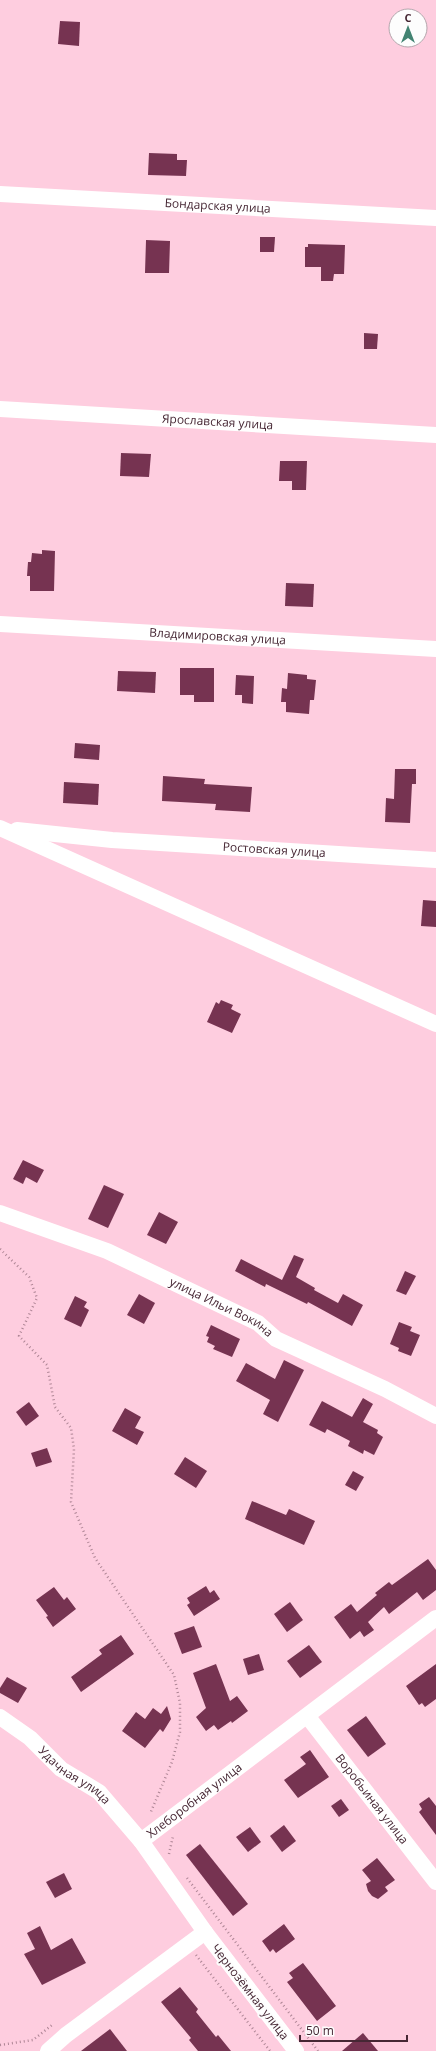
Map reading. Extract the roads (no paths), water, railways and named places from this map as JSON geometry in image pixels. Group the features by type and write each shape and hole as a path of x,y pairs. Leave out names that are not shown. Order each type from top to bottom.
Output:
{"street":[{"name":"Бондарская улица","path":"0,194 436,218"},
{"name":"Ярославская улица","path":"0,409 436,435"},
{"name":"Владимировская улица","path":"0,624 436,649"},
{"name":"Ростовская улица","path":"1,827 112,840 436,860"},
{"path":"1,827 436,1024"},
{"name":"улица Ильи Вокина","path":"0,1213 107,1251 258,1323 276,1339 385,1389 436,1416"},
{"name":"Хлеборобная улица","path":"205,1932 140,1841 308,1716 436,1618"},
{"name":"Воробьиная улица","path":"308,1716 436,1882"},
{"name":"Удачная улица","path":"0,1717 30,1738 61,1769 99,1792 140,1841"},
{"path":"48,2051 205,1932"},
{"name":"Чернозёмная улица","path":"205,1932 296,2051"}]}
